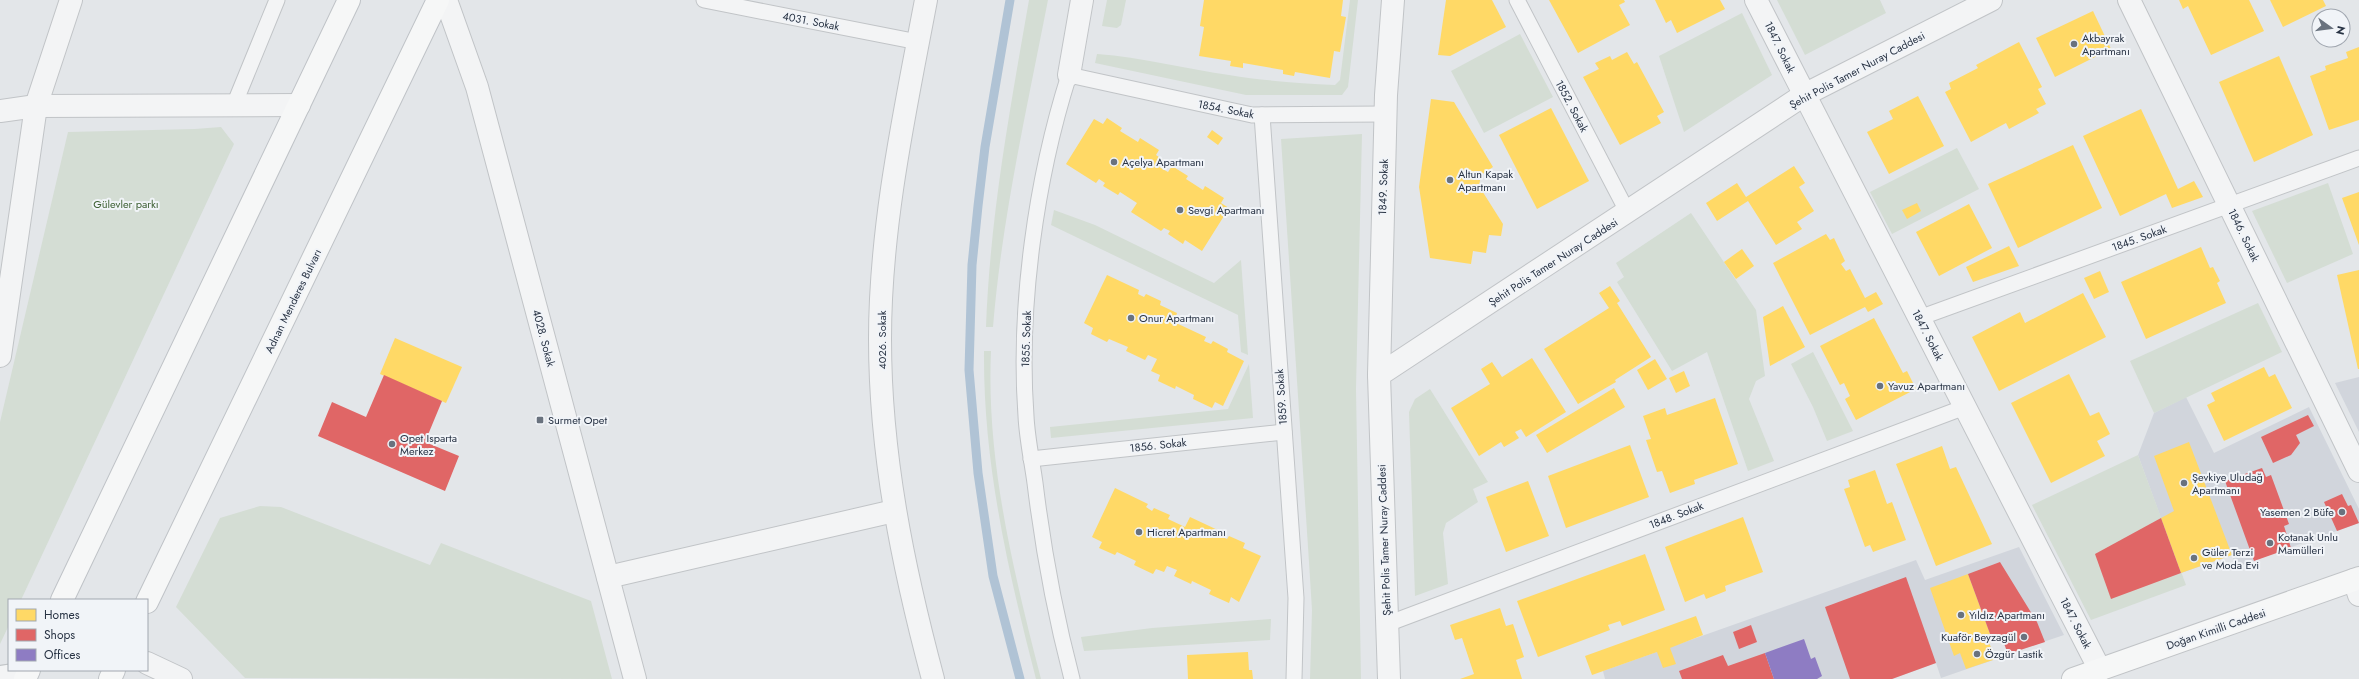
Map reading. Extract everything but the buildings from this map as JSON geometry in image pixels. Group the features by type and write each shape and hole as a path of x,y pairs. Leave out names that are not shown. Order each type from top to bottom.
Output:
{"main road":[{"path":"62,599 349,0"},
{"name":"Adnan Menderes Bulvarı","path":"148,600 438,0"},
{"name":"Doğan Kimilli Caddesi","path":"2073,679 2357,584"}],"street":[{"path":"0,356 36,106 71,0"},
{"name":"4028. Sokak","path":"446,0 477,87 635,679"},
{"name":"4026. Sokak","path":"926,0 901,134 885,245 880,338 885,435 894,511 916,614 933,679"},
{"name":"1855. Sokak","path":"1068,75 1082,0"},
{"name":"1849. Sokak","path":"1380,375 1386,114 1393,0"},
{"name":"1847. Sokak","path":"1756,0 2100,670"},
{"name":"Şehit Polis Tamer Nuray Caddesi","path":"1389,679 1380,375 1628,213 1804,95 1991,0"},
{"name":"1846. Sokak","path":"2129,0 2359,471"},
{"path":"0,111 36,106 299,105"},
{"path":"608,577 894,511"},
{"path":"148,664 181,679"},
{"path":"0,677 27,674"}],"lane":[{"path":"234,105 277,0"},
{"name":"4031. Sokak","path":"704,0 918,42"},
{"name":"1852. Sokak","path":"1517,0 1628,213"},
{"name":"1854. Sokak","path":"1068,75 1245,114 1262,116 1386,114"},
{"name":"1855. Sokak","path":"1068,75 1060,102 1043,183 1028,282 1024,377 1026,417 1043,543 1072,679"},
{"name":"1859. Sokak","path":"1262,116 1296,598 1294,679"},
{"name":"1845. Sokak","path":"1919,318 2359,158"},
{"name":"1848. Sokak","path":"1387,624 1965,407"},
{"name":"1856. Sokak","path":"1032,459 1284,432"}],"shaded area":[{"path":"2359,377 2359,432 2335,383"},
{"path":"2186,397 2214,453 2309,407 2359,509 2359,523 2236,567 2232,555 2181,573 2138,455 2154,413"},
{"path":"2019,547 2064,635 2008,654 2002,639 1989,643 1996,659 1941,678 1936,663 1892,679 1605,679 1603,671 1916,560 1925,580"}],"green space":[{"path":"1029,0 1048,0 1002,245 993,327 986,327 988,286 996,203"},
{"path":"1107,0 1126,0 1121,25 1117,28 1102,26"},
{"path":"1350,0 1358,0 1348,87 1342,95 1246,95 1095,63 1097,54 1147,60 1242,77 1282,82 1335,85 1340,80"},
{"path":"1777,0 1880,0 1886,13 1805,55"},
{"path":"1742,13 1772,75 1684,132 1659,56"},
{"path":"1520,34 1553,97 1484,133 1451,71"},
{"name":"Gülevler parkı","path":"221,127 234,144 21,599 8,599 8,627 0,644 0,422 68,132"},
{"path":"1362,134 1356,389 1361,679 1310,679 1312,610 1281,139"},
{"path":"1957,148 1979,189 1892,234 1870,192"},
{"path":"2328,183 2353,254 2287,283 2252,211"},
{"path":"1054,210 1095,225 1214,283 1241,260 1248,355 1241,352 1238,315 1051,225"},
{"path":"1691,213 1756,310 1765,376 1756,381 1749,399 1774,461 1748,471 1707,352 1672,371 1617,282 1624,277 1616,263"},
{"path":"2258,303 2282,352 2154,413 2130,361"},
{"path":"984,351 991,351 993,434 1004,517 1021,599 1041,679 1036,679 1016,598 999,516 988,434"},
{"path":"1813,352 1853,431 1827,441 1813,407 1791,364"},
{"path":"1249,364 1253,418 1051,438 1050,427 1228,409"},
{"path":"1430,389 1488,482 1473,489 1478,502 1446,523 1443,533 1448,584 1415,596 1409,412 1415,399"},
{"path":"2138,455 2186,585 2091,620 2032,505"},
{"path":"260,506 281,507 430,565 441,543 591,601 612,679 245,678 176,607 220,518"},
{"path":"1271,619 1270,640 1084,651 1081,637 1152,628"}],"waterway":[{"path":"1010,0 985,147 978,206 972,265 969,370 978,473 993,576 1020,679"}],"place":[{"name":"Akbayrak Apartmanı","path":"2074,44"},
{"name":"Açelya Apartmanı","path":"1114,162"},
{"name":"Altun Kapak Apartmanı","path":"1450,180"},
{"name":"Sevgi Apartmanı","path":"1180,210"},
{"name":"Onur Apartmanı","path":"1131,318"},
{"name":"Yavuz Apartmanı","path":"1880,386"},
{"name":"Surmet Opet","path":"540,420"},
{"name":"Opet Isparta Merkez","path":"392,444"},
{"name":"Şevkiye Uludağ Apartmanı","path":"2184,483"},
{"name":"Yasemen 2 Büfe","path":"2342,512"},
{"name":"Hicret Apartmanı","path":"1139,532"},
{"name":"Kotanak Unlu Mamülleri","path":"2270,543"},
{"name":"Güler Terzi ve Moda Evi","path":"2194,558"},
{"name":"Yıldız Apartmanı","path":"1961,615"},
{"name":"Kuaför Beyzagül","path":"2024,637"},
{"name":"Özgür Lastik","path":"1977,654"}]}
